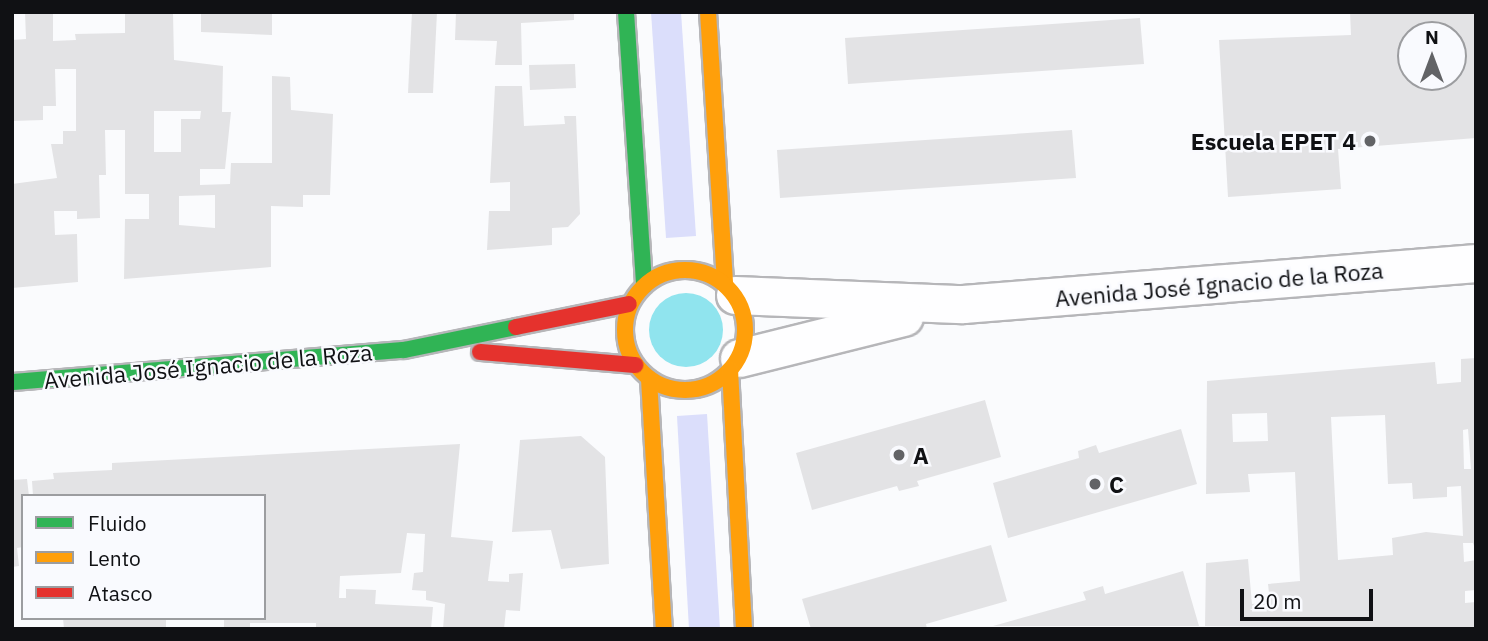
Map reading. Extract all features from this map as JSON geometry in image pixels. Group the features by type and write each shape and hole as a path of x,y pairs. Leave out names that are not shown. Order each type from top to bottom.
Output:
{"street":[{"path":"626,12 643,285"},
{"path":"708,12 730,289 745,326 734,364 744,629"},
{"name":"Avenida José Ignacio de la Roza","path":"730,289 962,304 1476,263"},
{"path":"730,289 693,269 658,275 643,285 629,304 624,335 635,365 649,379 682,390 716,382 734,364"},
{"name":"Avenida José Ignacio de la Roza","path":"12,382 404,350 629,304"},
{"name":"Avenida José Ignacio de la Roza","path":"734,364 962,304"},
{"name":"Avenida José Ignacio de la Roza","path":"404,350 635,365"},
{"path":"649,379 664,629"}],"shaded area":[{"path":"651,12 681,12 696,236 666,238"},
{"path":"707,414 720,629 689,629 677,416"}],"water":[{"path":"686,293 700,296 712,304 720,316 723,330 720,344 712,356 700,364 686,367 672,364 660,356 652,344 649,330 652,316 660,304 672,296"}],"building":[{"path":"25,12 53,12 53,41 76,40 75,34 125,33 125,12 173,13 174,60 223,66 222,112 231,112 225,169 200,169 200,185 230,184 231,163 272,163 272,76 290,77 291,110 333,114 330,195 303,195 303,207 271,206 271,267 124,279 125,219 149,219 149,194 125,194 125,130 105,130 106,175 99,175 100,218 77,219 77,211 54,211 55,235 77,234 78,282 12,288 12,184 57,178 51,144 63,144 63,131 76,131 76,69 55,69 56,106 43,106 43,120 12,121 12,40 26,39","holes":["154,111 201,111 200,119 181,119 181,152 154,152","215,195 215,228 179,225 179,196"]},
{"path":"201,12 272,12 272,35 201,32"},
{"path":"412,12 437,12 433,93 408,93"},
{"path":"456,12 574,12 574,20 521,23 522,65 495,65 497,41 455,40"},
{"path":"1350,12 1476,12 1476,138 1338,149 1341,189 1228,197 1219,40 1351,35"},
{"path":"1140,18 1144,64 848,84 845,38"},
{"path":"575,64 576,88 530,90 529,65"},
{"path":"495,86 522,86 524,126 565,124 564,116 576,116 580,214 568,227 552,228 552,245 487,250 489,211 510,211 510,182 490,183"},
{"path":"1072,130 1076,178 780,198 777,150"},
{"path":"1476,358 1476,552 1473,543 1463,543 1464,562 1476,560 1476,590 1465,591 1465,603 1476,602 1476,629 1205,626 1206,563 1248,559 1252,604 1270,602 1268,584 1300,581 1295,472 1248,474 1250,492 1206,494 1207,381 1435,362 1437,384 1461,382 1461,359","holes":["1267,413 1268,441 1233,442 1232,414","1385,415 1388,484 1412,483 1413,499 1447,497 1447,487 1461,486 1463,536 1426,532 1392,538 1393,555 1338,560 1331,417","1468,429 1471,469 1464,469 1463,430"]},
{"name":"A","path":"985,400 1001,457 917,481 919,486 899,491 897,486 812,510 796,453"},
{"name":"C","path":"1181,429 1197,484 1008,538 993,483 1079,458 1078,451 1096,445 1099,453"},
{"path":"581,436 605,457 609,564 561,569 551,530 512,532 520,440"},
{"path":"460,444 451,537 493,541 488,581 509,582 509,574 523,573 520,611 506,610 504,629 443,629 445,604 426,600 426,591 412,590 414,573 423,572 425,534 407,533 401,573 340,576 339,598 346,598 346,589 376,590 375,604 433,607 431,629 316,629 316,623 250,623 250,629 224,629 224,620 266,620 266,494 33,494 32,481 54,479 53,473 112,470 112,463"},
{"path":"27,479 29,494 21,494 21,547 17,548 19,566 12,567 12,480"},
{"path":"991,545 1007,601 926,624 927,629 811,629 802,599"},
{"path":"1183,571 1199,626 993,626 1086,600 1083,592 1103,586 1105,594"},
{"path":"63,620 166,620 166,629 64,629"}],"traffic: fast":[{"path":"626,12 644,285"},
{"path":"12,382 404,350 516,327"}],"traffic: slow":[{"path":"708,12 725,284"},
{"path":"685,270 708,274 728,287 741,307 745,330 741,353 728,373 708,386 685,390 662,386 642,373 629,353 625,330 629,307 642,287 662,274 685,270"},
{"path":"730,370 744,629"},
{"path":"649,379 664,629"}],"traffic: jam":[{"path":"516,327 629,304"},
{"path":"480,352 635,365"}],"place":[{"name":"Escuela EPET 4","path":"1370,141"},
{"name":"A","path":"899,455"},
{"name":"C","path":"1095,484"}]}
